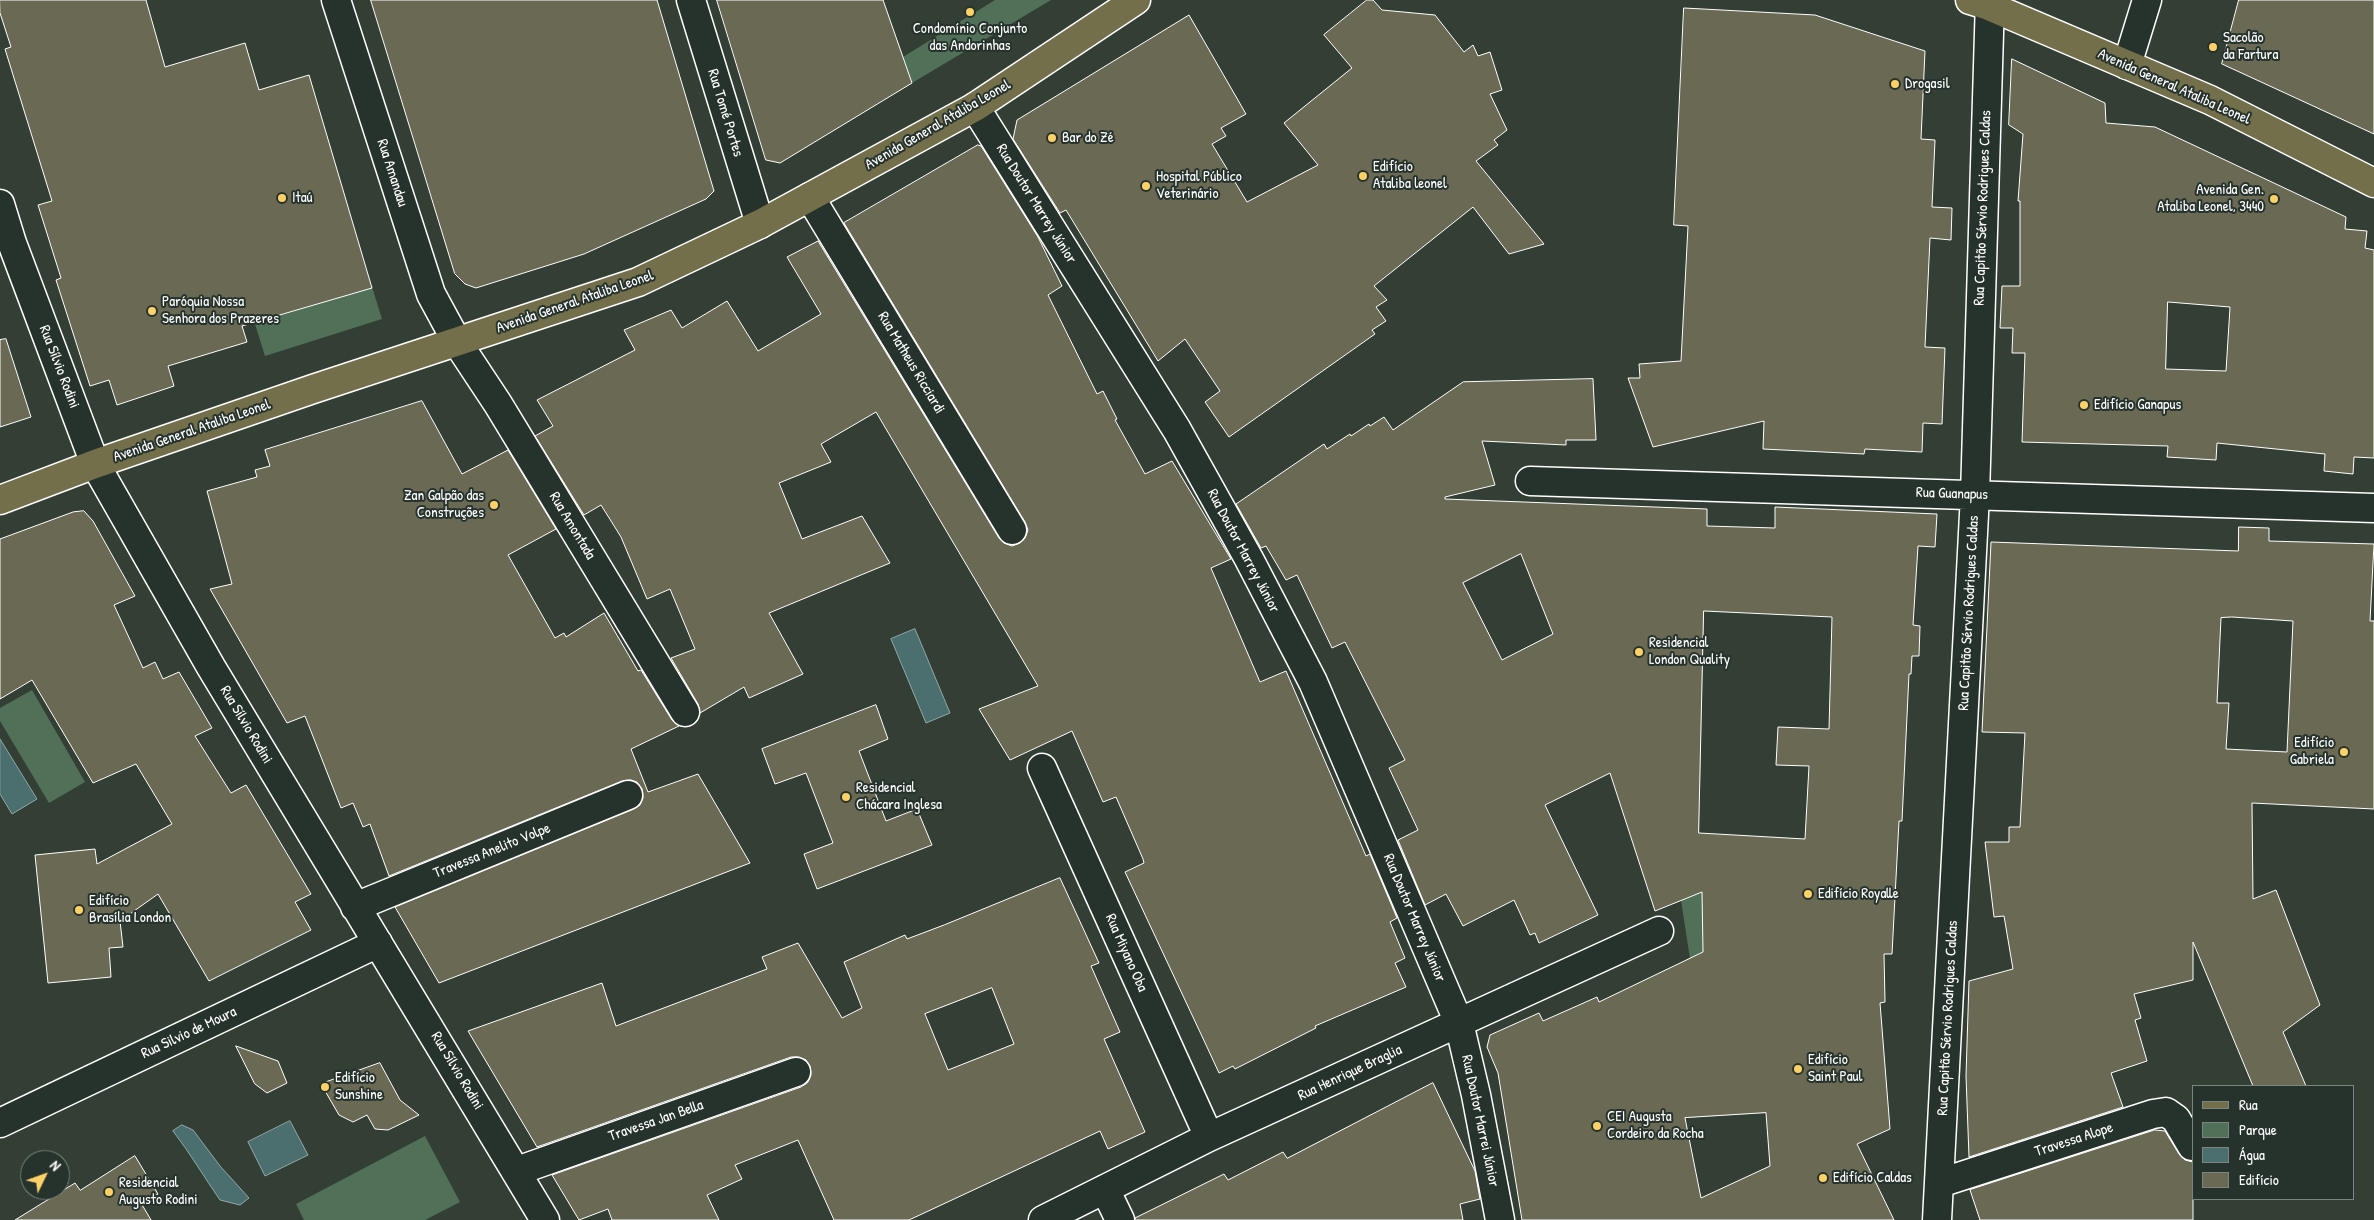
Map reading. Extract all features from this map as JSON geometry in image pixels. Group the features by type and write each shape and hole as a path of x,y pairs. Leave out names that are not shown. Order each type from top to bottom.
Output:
{"main road":[{"name":"Avenida General Ataliba Leonel","path":"0,500 96,464 638,282 760,224 975,107 1136,0"},
{"name":"Avenida General Ataliba Leonel","path":"1983,2 2210,100 2374,183"}],"street":[{"name":"Rua Amandau","path":"336,0 430,294 457,342"},
{"name":"Rua Tomé Portes","path":"691,0 760,224"},
{"path":"2126,65 2147,0"},
{"name":"Rua Capitão Sérvio Rodrigues Caldas","path":"1937,1220 1975,495 1983,2"},
{"name":"Rua Doutor Marrey Júnior","path":"975,107 1177,430 1249,559 1313,682 1459,1023"},
{"name":"Rua Matheus Ricciardi","path":"810,197 1012,530"},
{"name":"Rua Sílvio Rodini","path":"0,204 12,243 96,464 211,668 517,1170 545,1220"},
{"name":"Rua Amontada","path":"457,342 498,404 685,712"},
{"name":"Rua Guanapus","path":"1530,481 2374,508"},
{"name":"Rua Miyano Oba","path":"1042,768 1209,1137"},
{"name":"Travessa Anelito Volpe","path":"355,907 628,795"},
{"name":"Rua Henrique Braglia","path":"1043,1220 1209,1137 1658,931"},
{"name":"Rua Silvio de Moura","path":"0,1122 378,943"},
{"name":"Rua Doutor Marrei Júnior","path":"1459,1023 1476,1095 1500,1220"},
{"name":"Travessa Jan Bella","path":"517,1170 796,1072"},
{"name":"Travessa Alope","path":"1940,1183 2153,1114 2166,1112 2176,1119 2192,1146"},
{"path":"1105,1189 1120,1220"}],"green space":[{"path":"995,0 1051,0 912,83 903,57"},
{"path":"372,287 382,319 265,356 254,321 266,317 268,319"},
{"path":"32,690 85,782 49,803 0,721 0,708"},
{"path":"1703,891 1703,958 1690,959 1681,900"},
{"path":"425,1136 460,1202 425,1220 304,1220 296,1204"}],"water":[{"path":"915,629 950,713 926,723 891,639"},
{"path":"0,739 37,799 12,814 0,794"},
{"path":"290,1121 308,1155 265,1176 248,1142"},
{"path":"182,1125 193,1130 220,1166 249,1198 240,1205 220,1200 173,1131"}],"building":[{"path":"0,0 146,0 165,67 245,43 259,90 309,75 372,288 242,326 247,342 168,366 174,386 117,405 109,380 90,386 56,280 61,278 38,205 52,201 5,49 11,47 0,13"},
{"path":"371,0 657,0 714,191 706,199 584,254 476,288 465,284 455,274"},
{"path":"717,0 883,0 912,83 780,163 766,160"},
{"path":"1367,0 1373,0 1382,10 1435,15 1464,52 1473,45 1478,56 1490,52 1502,90 1490,94 1507,130 1494,140 1498,145 1476,161 1544,244 1509,254 1473,207 1374,286 1387,300 1376,307 1386,321 1372,330 1375,334 1229,437 1205,402 1220,391 1185,339 1158,361 1066,210 1060,213 1013,139 1017,120 1189,15 1246,114 1221,128 1226,136 1212,144 1247,202 1318,165 1284,123 1352,68 1324,35"},
{"path":"2239,0 2374,0 2374,134 2222,64"},
{"path":"1684,8 1815,15 1925,51 1921,139 1935,140 1932,207 1952,208 1951,240 1930,238 1925,347 1945,348 1942,424 1923,423 1922,452 1865,449 1864,454 1763,449 1764,421 1653,447 1628,378 1640,378 1639,364 1681,361 1688,226 1674,225"},
{"path":"2012,59 2105,103 2106,123 2155,127 2346,217 2345,229 2367,231 2365,248 2374,250 2374,458 2354,457 2353,474 2324,471 2325,454 2217,443 2216,460 2167,457 2168,446 2022,442 2025,353 2012,353 2013,328 2000,328 2002,286 2020,286 2020,201 2018,201 2023,134 2009,125","holes":["2168,302 2230,307 2226,371 2166,369"]},
{"path":"978,145 981,146 1038,237 1062,286 1048,295 1097,394 1103,391 1117,419 1115,420 1145,474 1172,461 1231,559 1211,568 1260,682 1286,671 1366,856 1370,854 1397,918 1390,922 1405,958 1395,963 1406,987 1315,1026 1316,1028 1235,1069 1233,1066 1219,1073 1125,872 1144,863 1143,859 1116,797 1103,802 1072,731 1010,760 979,709 1038,686 876,412 821,444 831,462 779,483 802,539 862,516 890,563 769,613 803,674 749,698 744,687 700,713 698,704 671,658 695,649 670,589 647,599 621,537 601,505 584,515 535,436 553,426 537,400 635,350 624,330 638,324 671,310 682,328 727,301 758,351 821,314 787,257 818,241 999,538 1004,543 1012,546 1020,543 1025,538 1028,530 1025,522 844,223"},
{"path":"6,339 31,417 0,427 0,340"},
{"path":"1593,379 1596,440 1566,440 1566,445 1482,441 1495,485 1445,497 1445,499 1707,509 1707,526 1775,528 1775,507 1937,514 1935,547 1918,546 1913,625 1920,626 1919,656 1912,656 1911,674 1909,674 1902,821 1899,821 1892,954 1884,954 1885,1002 1880,1003 1890,1129 1857,1144 1894,1220 1522,1220 1498,1073 1487,1047 1490,1035 1539,1013 1543,1021 1597,997 1599,1002 1703,952 1702,892 1655,911 1610,773 1545,805 1598,915 1539,943 1535,933 1530,935 1514,900 1463,926 1446,894 1425,905 1398,840 1418,830 1389,768 1405,760 1345,642 1332,648 1297,575 1286,580 1266,546 1261,548 1236,504 1324,444 1327,449 1350,434 1351,436 1384,417 1393,430 1463,382","holes":["1521,554 1553,634 1502,660 1463,583","1704,611 1832,617 1829,729 1778,727 1776,765 1809,766 1805,839 1699,833","1766,1113 1770,1166 1701,1198 1685,1118"]},
{"path":"422,401 462,474 508,450 556,529 508,555 555,638 564,633 566,637 604,613 638,671 641,670 672,720 679,726 631,749 648,792 698,774 750,863 439,983 395,907 634,809 640,805 643,798 642,789 637,782 631,780 622,781 389,876 370,824 363,827 353,803 341,808 305,716 287,723 210,589 232,584 207,491 257,477 255,470 270,466 265,450"},
{"path":"84,511 93,521 135,596 114,605 143,668 155,662 163,679 179,672 212,728 195,736 231,793 246,785 311,894 295,902 311,930 209,981 158,894 120,921 123,947 109,948 111,977 48,983 35,855 95,849 97,864 172,824 136,764 93,783 32,680 0,699 0,539 73,512"},
{"path":"2239,527 2269,528 2269,541 2374,544 2370,621 2374,621 2374,809 2252,803 2253,899 2276,890 2320,1005 2283,1032 2306,1085 2253,1085 2193,942 2193,980 2134,994 2141,1018 2135,1020 2147,1061 2111,1073 2123,1107 1969,1157 1966,1076 1969,981 2013,969 2004,916 1994,917 1985,842 2009,842 2009,827 2020,827 2025,733 1982,732 1991,542 2238,551","holes":["2221,618 2293,621 2287,752 2226,749 2229,703 2217,703"]},
{"name":"Residencial Chácara Inglesa","path":"876,705 888,739 859,751 886,821 917,809 932,845 817,889 804,854 833,843 806,773 775,784 762,749"},
{"path":"1060,878 1099,963 1091,966 1120,1032 1104,1039 1145,1132 1108,1149 1100,1131 909,1220 834,1220 798,1140 735,1165 742,1179 707,1195 719,1220 612,1220 608,1209 579,1220 552,1175 801,1087 808,1082 811,1075 810,1066 806,1060 799,1057 791,1057 537,1147 468,1031 602,983 616,1026 767,969 762,957 798,943 842,1018 862,1008 844,962 905,935 907,939","holes":["992,988 1014,1044 948,1070 925,1014"]},
{"path":"236,1046 278,1061 287,1083 267,1093 255,1084"},
{"path":"380,1063 400,1100 419,1115 388,1130 375,1129 367,1115 353,1122 339,1115 321,1084"},
{"path":"1433,1083 1475,1171 1480,1199 1460,1204 1463,1220 1135,1220 1135,1218 1224,1174 1228,1180 1283,1152 1287,1158"},
{"path":"2155,1130 2165,1131 2179,1154 2185,1160 2192,1162 2193,1220 1980,1220 1970,1190"},
{"name":"Residencial Augusto Rodini","path":"135,1156 158,1194 141,1203 151,1220 15,1220 47,1200 70,1200 70,1186 75,1183 80,1190"}],"place":[{"name":"Condomínio Conjunto das Andorinhas","path":"970,12"},
{"name":"Sacolão da Fartura","path":"2213,47"},
{"name":"Drogasil","path":"1895,84"},
{"name":"Bar do Zé","path":"1052,138"},
{"name":"Edifício Ataliba leonel","path":"1363,176"},
{"name":"Hospital Público Veterinário","path":"1146,186"},
{"name":"Itaú","path":"282,198"},
{"name":"Avenida Gen. Ataliba Leonel, 3440","path":"2274,199"},
{"name":"Paróquia Nossa Senhora dos Prazeres","path":"152,311"},
{"name":"Edifício Ganapus","path":"2084,405"},
{"name":"Zan Galpão das Construções","path":"494,505"},
{"name":"Residencial London Quality","path":"1639,652"},
{"name":"Edifício Gabriela","path":"2344,752"},
{"name":"Residencial Chácara Inglesa","path":"846,797"},
{"name":"Edifício Royalle","path":"1808,894"},
{"name":"Edifício Brasília London","path":"79,910"},
{"name":"Edifício Saint Paul","path":"1798,1069"},
{"name":"Edifício Sunshine","path":"325,1087"},
{"name":"CEI Augusta Cordeiro da Rocha","path":"1597,1126"},
{"name":"Edifício Caldas","path":"1823,1178"},
{"name":"Residencial Augusto Rodini","path":"109,1192"}]}
